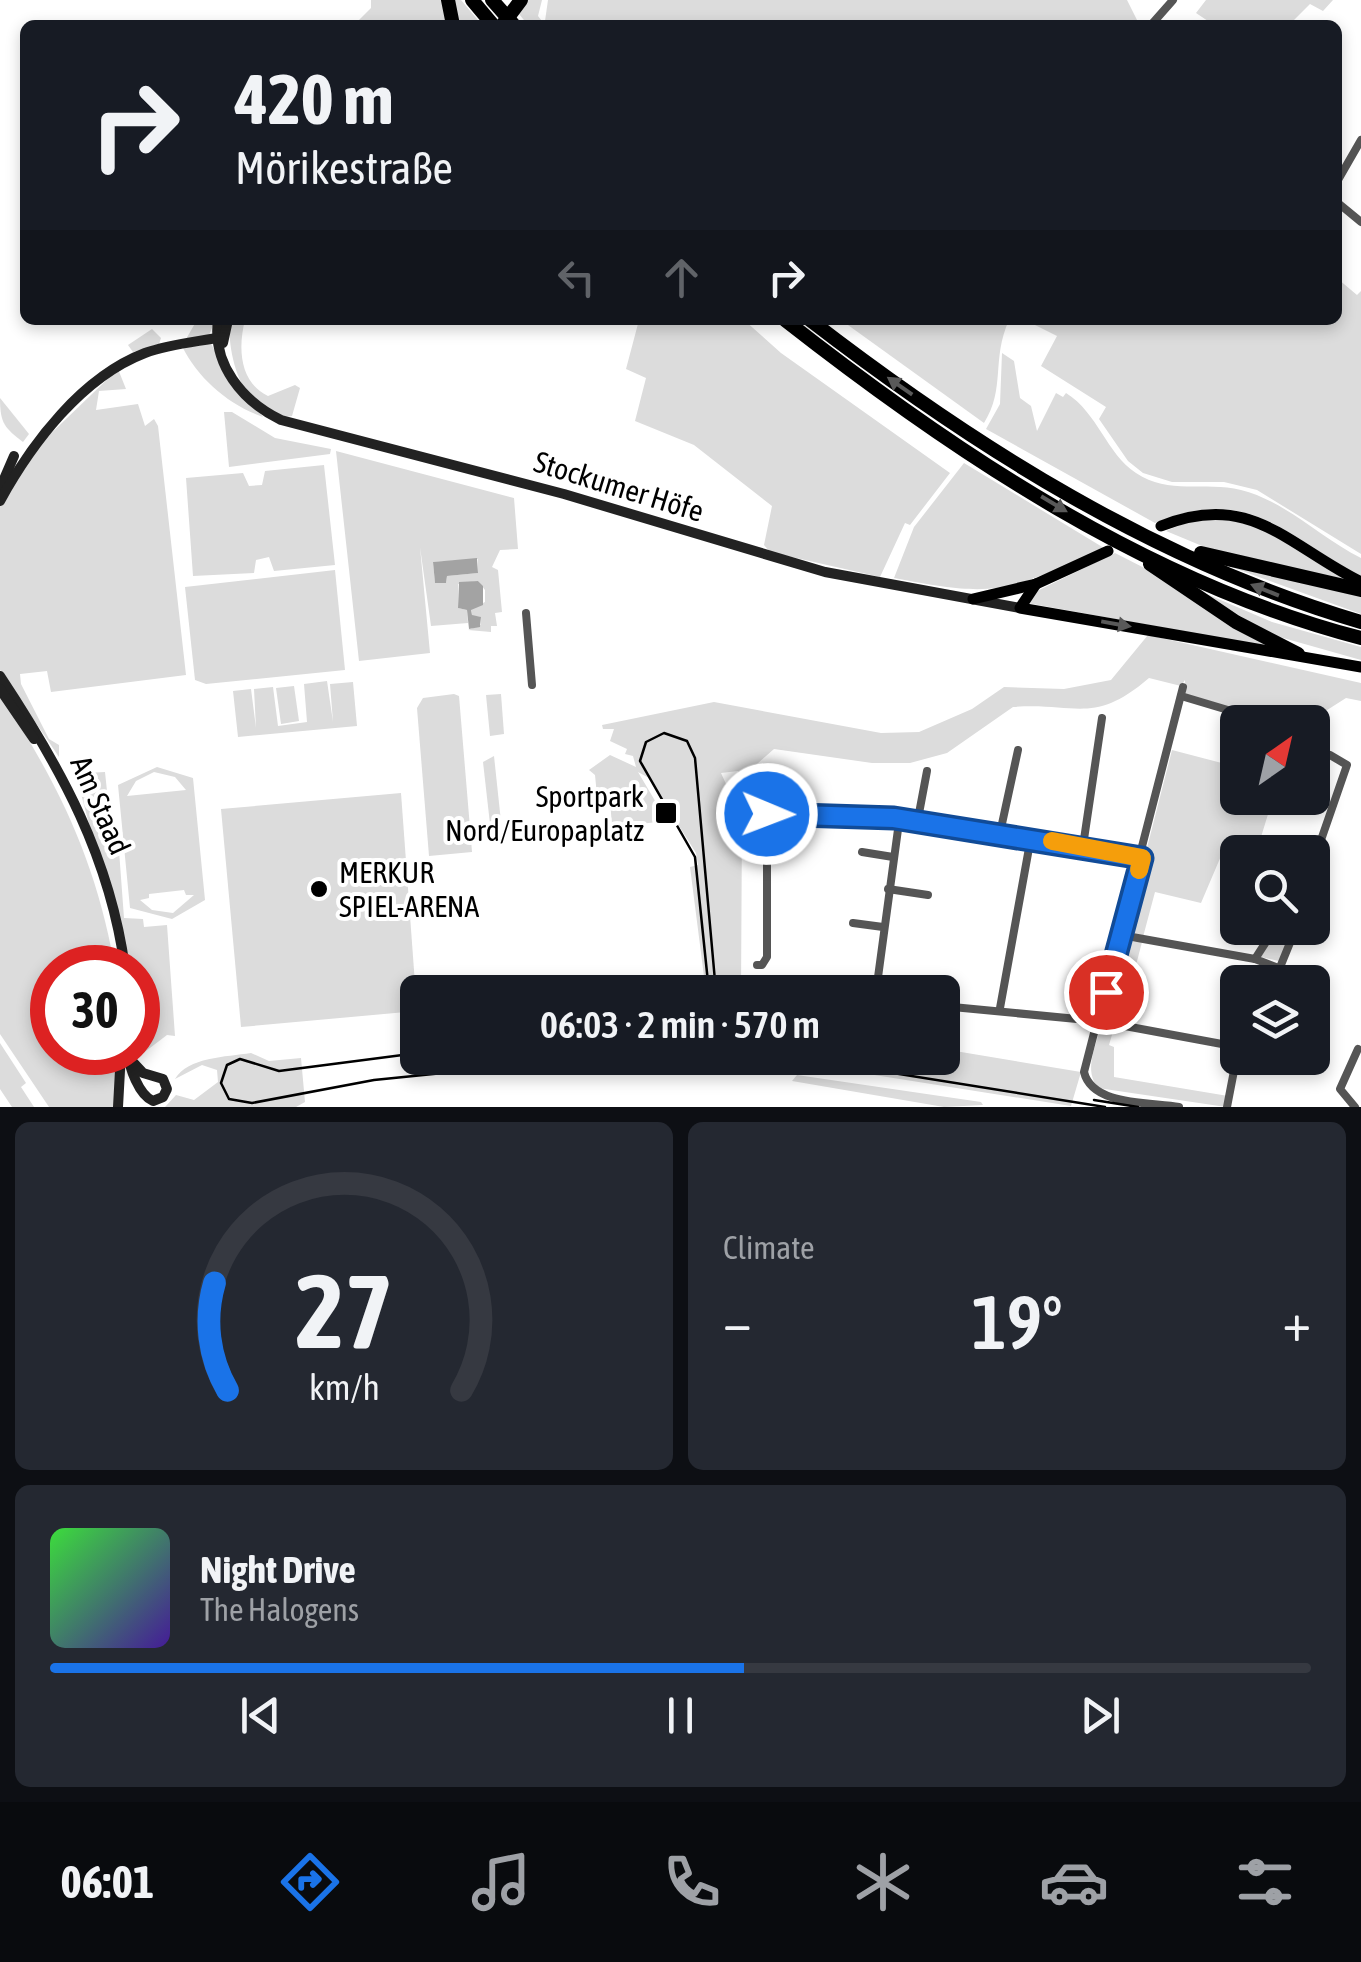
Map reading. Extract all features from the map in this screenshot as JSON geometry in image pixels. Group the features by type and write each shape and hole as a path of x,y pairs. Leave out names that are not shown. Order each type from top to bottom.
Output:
{"highway":[{"path":"472,0 488,20"},
{"path":"492,0 510,20"},
{"path":"496,20 512,0"},
{"path":"507,20 522,0"},
{"path":"792,325 973,454 1138,549 1256,603 1361,638"},
{"path":"817,325 980,442 1112,518 1246,582 1361,622"},
{"path":"1112,518 1220,560 1361,590"},
{"path":"1138,549 1143,560 1236,622 1298,654"}],"main road":[{"path":"1161,526 1206,512 1248,518 1361,582"},
{"path":"974,599 1036,584 1108,551"},
{"path":"1036,584 1020,608 1361,667"}],"street":[{"path":"1155,20 1173,0"},
{"path":"1342,173 1361,140"},
{"path":"216,341 218,325"},
{"path":"216,341 225,325"},
{"path":"0,501 47,432 111,370 154,350 216,341"},
{"name":"Stockumer Höfe","path":"216,341 226,367 253,403 281,420 809,568 1020,608"},
{"path":"0,487 14,456"},
{"path":"526,613 532,685"},
{"name":"Am Staad","path":"0,676 53,757 90,831 110,893 118,945"},
{"name":"Am Staad","path":"0,689 46,759 76,816 102,886 116,945"},
{"path":"1179,1107 1093,1090 1084,1072 1182,692 1220,706"},
{"path":"1083,846 1102,718"},
{"path":"1000,834 1018,750"},
{"path":"1330,755 1347,766 1330,815"},
{"path":"916,824 927,771"},
{"path":"755,788 767,814 766,957 762,966 757,966"},
{"path":"767,814 859,813 899,822 1031,837 1142,858"},
{"path":"878,975 899,822"},
{"path":"1000,1008 1031,837"},
{"path":"862,852 893,857"},
{"path":"888,889 928,895"},
{"path":"853,923 883,927"},
{"path":"1121,934 1271,965"},
{"path":"1255,959 1264,945"},
{"path":"960,1007 1098,1021 1220,1045"},
{"path":"1356,1107 1340,1089 1358,1049"},
{"path":"118,1107 123,1075"},
{"path":"1227,1107 1233,1075"}],"shaded area":[{"path":"371,0 461,0 478,20 359,20 371,8"},
{"path":"526,0 542,0 538,16 541,20 524,20 519,14"},
{"path":"548,0 1127,0 1137,20 545,20"},
{"path":"1206,0 1333,0 1323,11 1310,4 1294,20 1206,20 1196,13"},
{"path":"1342,282 1357,295 1361,291 1361,554 1257,490 1224,482 1172,482 1143,473 1128,461 1099,419 1106,407 1041,366 1057,336 1035,325 1342,325"},
{"path":"194,325 213,325 208,338 223,366 263,417 216,389 182,346"},
{"path":"230,325 244,325 243,363 258,390 268,396 295,385 300,388 292,416 276,416 251,398 235,368"},
{"path":"638,325 750,325 781,353 950,473 910,525 905,523 880,577 770,552 764,545 772,506 694,445 635,421 646,378 626,369"},
{"path":"848,325 1007,325 995,398 984,423"},
{"path":"152,329 161,338 159,344 133,352 128,345"},
{"path":"1002,353 1014,361 1020,398 1031,406 1037,431 1056,393 1063,397 1066,393 1086,411 1117,455 1136,473 1161,484 1227,488 1257,495 1361,558 1361,577 1287,531 1241,512 1187,512 1155,523 986,429 1000,404"},
{"path":"118,369 126,389 99,391 96,410 138,404 145,426 154,419 158,426 186,675 51,692 47,671 20,674 21,684 49,739 59,745 59,757 0,670 0,506 39,445"},
{"path":"0,398 29,434 23,442 5,424"},
{"path":"224,412 232,412 275,438 331,449 330,454 229,467"},
{"path":"336,451 514,498 518,549 500,550 492,567 498,570 502,612 495,613 497,626 491,626 491,632 468,630 481,625 481,617 472,616 471,609 485,602 485,590 478,581 458,584 458,608 467,610 468,623 431,626 420,547 430,653 359,661","holes":["478,559 478,573 447,576 446,583 435,583 433,562"]},
{"path":"964,463 1104,548 1046,574 1003,587 958,588 894,578 914,527"},
{"path":"324,465 335,565 274,571 269,557 256,560 254,573 193,576 186,478 243,473 249,486 262,485 265,471"},
{"path":"1220,517 1259,526 1354,584 1207,548 1166,531 1197,518"},
{"path":"1115,553 1166,579 1270,647 1027,603 1035,592"},
{"path":"477,558 478,573 447,576 446,583 435,583 433,562"},
{"path":"1223,564 1361,596 1361,614"},
{"path":"335,570 345,670 206,684 195,680 185,587"},
{"path":"478,581 483,586 483,605 471,610 472,615 481,617 480,627 469,629 467,610 458,608 459,582"},
{"path":"1202,592 1272,622 1361,647 1361,660 1269,634"},
{"path":"1148,635 1361,683 1361,701 1346,698 1330,708 1330,705 1220,706 1186,697 1185,680 1181,686 1149,678 1130,693 1098,707 1013,707 947,753 910,763 872,763 774,749 749,771 752,790 748,791 738,771 721,773 742,819 741,975 704,975 690,867 698,865 696,853 649,778 638,772 667,821 612,827 610,799 598,806 595,775 589,770 610,755 636,767 633,756 625,754 627,749 610,741 614,729 603,729 602,725 714,702 881,733 919,732 972,709 1004,687 1064,689 1111,680"},
{"path":"327,681 333,722 330,684 353,682 357,726 238,737 233,691 251,689 256,728 254,689 273,687 278,726 307,722 304,684"},
{"path":"294,686 299,721 281,724 276,688"},
{"path":"501,694 504,734 490,736 486,695"},
{"path":"0,695 39,758 72,823 97,890 110,945 30,945 30,1075 116,1075 114,1107 49,1107 0,1034"},
{"path":"459,696 472,852 429,856 417,708 423,698"},
{"path":"1172,750 1220,763 1220,815 1268,815 1262,835 1220,835 1220,858 1201,903 1155,892 1143,937 1126,930"},
{"path":"494,756 502,831 498,832 490,824 483,762"},
{"path":"157,767 193,778 205,900 172,919 130,908 118,785","holes":["154,772 175,777 186,790 127,796 136,781","184,890 186,895 194,895 173,913 152,910 140,900 149,898 149,894"]},
{"path":"105,772 111,829 118,837 124,918 143,919 144,927 167,925 175,1036 167,1035 160,1040 160,945 121,945 79,786 85,773"},
{"name":"MERKUR SPIEL-ARENA","path":"401,793 414,975 400,975 400,1013 241,1027 221,809"},
{"path":"1123,941 1142,942 1121,1023 1103,1015"},
{"path":"1268,945 1285,945 1279,961 1261,957"},
{"path":"1114,1028 1109,1045 1114,1047 1114,1077 1228,1096 1226,1107 1098,1088 1092,1074 1092,1059 1100,1029"},
{"path":"0,1043 26,1083 21,1087 34,1107 12,1107 0,1089"},
{"path":"960,1052 1081,1072 1071,1106 875,1075 960,1075"},
{"path":"251,1053 269,1061 301,1058 305,1102 296,1107 165,1107 176,1095 194,1100 218,1082 217,1070 202,1065 175,1079 189,1066"},
{"path":"797,1075 983,1105 944,1107 792,1081"}],"tram line":[{"path":"707,975 695,857 640,761 646,742 664,733 687,741 695,758 714,975"},
{"path":"400,1055 279,1071 240,1059 227,1065 221,1083 229,1099 252,1103 374,1080 423,1075"},
{"path":"905,1075 1105,1107"},
{"path":"1094,1100 1138,1107"}],"slow traffic":[{"path":"1052,841 1142,858 1139,870"}],"place":[{"name":"Sportpark Nord/Europaplatz","path":"666,813"},
{"name":"MERKUR SPIEL-ARENA","path":"319,889"}],"route":[{"path":"767,814 894,818 904,823 1031,837 1142,858 1106,992"}]}
